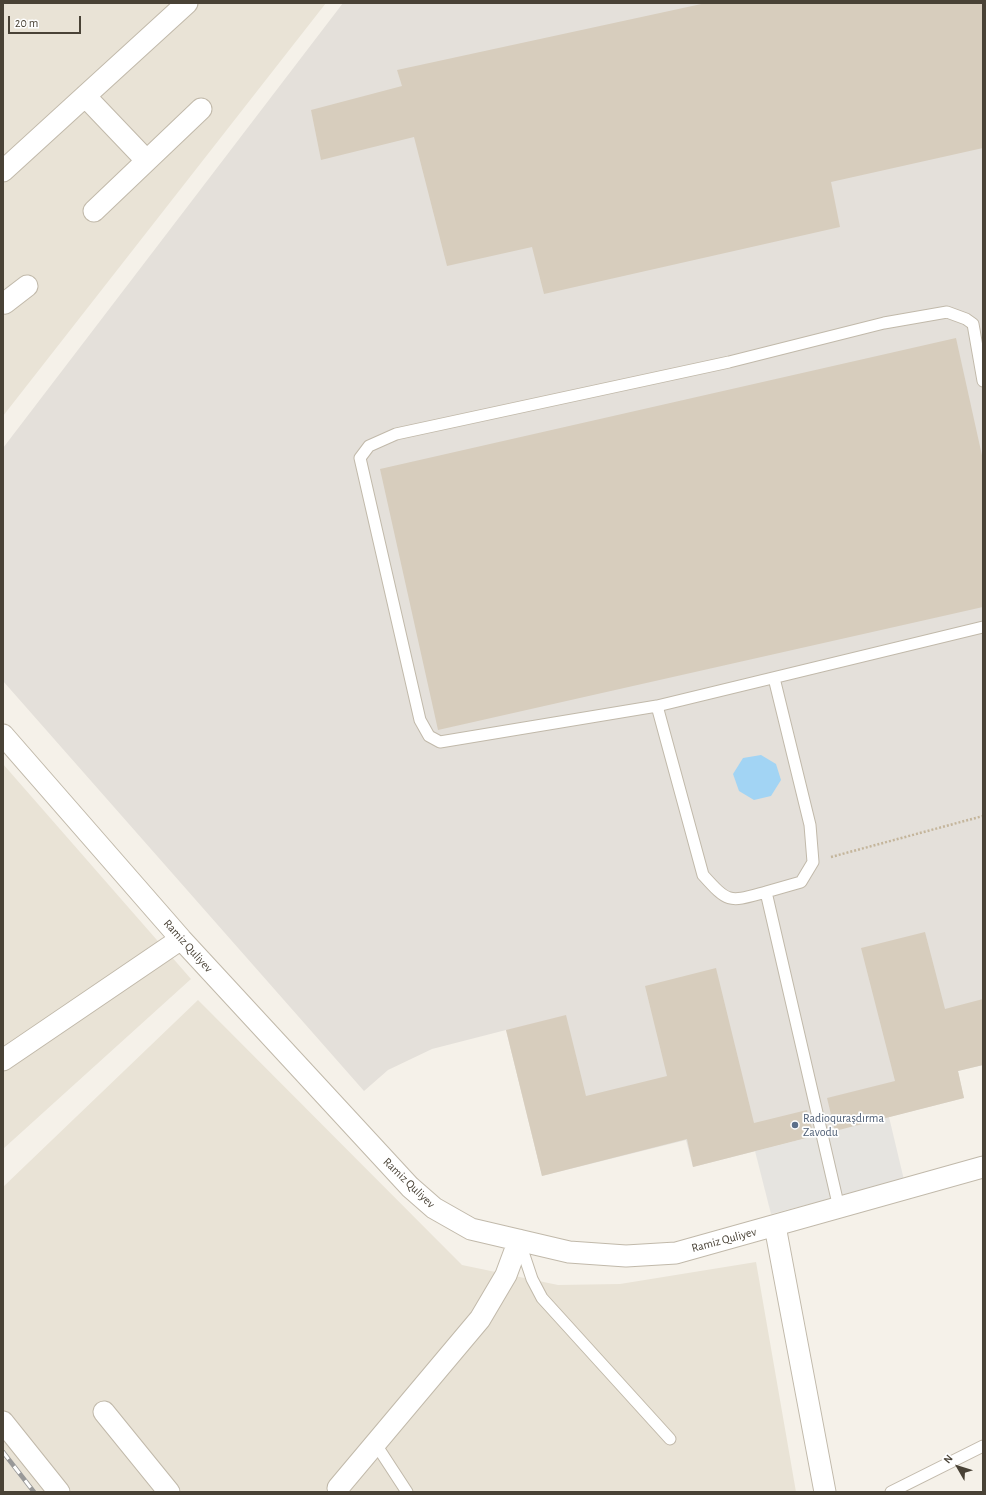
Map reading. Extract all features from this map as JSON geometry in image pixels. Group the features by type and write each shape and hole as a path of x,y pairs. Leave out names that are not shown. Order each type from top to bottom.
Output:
{"street":[{"path":"3,171 187,3"},
{"path":"85,96 146,160"},
{"path":"94,212 146,160 201,109"},
{"path":"3,302 5,303 27,286"},
{"name":"Ramiz Quliyev","path":"3,735 181,939 410,1187 434,1208 471,1229 569,1252 626,1256 676,1253 983,1167"},
{"path":"3,1060 181,939"},
{"path":"775,1226 825,1492"},
{"path":"338,1488 480,1319 506,1275 519,1240"},
{"path":"104,1412 170,1492"},
{"path":"3,1422 59,1492"}],"lane":[{"path":"983,381 973,324 966,319 947,312 884,323 729,362 396,434 369,446 360,458 420,720 429,736 440,742 657,706 983,627"},
{"path":"657,706 703,875 720,894 736,900 801,882 813,862 810,825 774,678"},
{"path":"766,892 839,1208"},
{"path":"519,1240 532,1280 542,1298 670,1439"},
{"path":"376,1443 408,1492"},
{"path":"891,1492 983,1446"}],"path":[{"path":"813,862 983,816"}],"shaded area":[{"path":"3,3 326,3 3,416"},
{"path":"343,3 983,3 983,1065 958,1071 964,1098 693,1167 686,1140 542,1176 506,1030 432,1049 388,1070 364,1091 3,681 3,448"},
{"path":"3,764 191,979 3,1149"},
{"path":"198,1000 462,1265 558,1285 620,1284 756,1262 796,1492 3,1492 3,1187"},
{"path":"889,1117 904,1180 771,1214 755,1151"}],"water":[{"path":"761,755 776,764 781,780 771,796 754,800 739,791 733,774 743,758"}],"building":[{"path":"706,3 983,3 983,148 831,182 840,227 544,294 532,247 447,266 414,137 321,160 311,110 402,86 397,70"},
{"path":"956,338 983,460 983,607 438,730 380,469"},
{"path":"925,932 945,1009 983,999 983,1065 958,1071 964,1098 835,1131 827,1098 895,1081 861,948"},
{"path":"716,968 754,1123 807,1110 814,1136 693,1167 687,1139 542,1176 506,1030 566,1015 586,1096 667,1076 645,986"}],"railway":[{"path":"3,1452 34,1492"}],"place":[{"name":"Radioquraşdırma Zavodu","path":"795,1125"}]}
